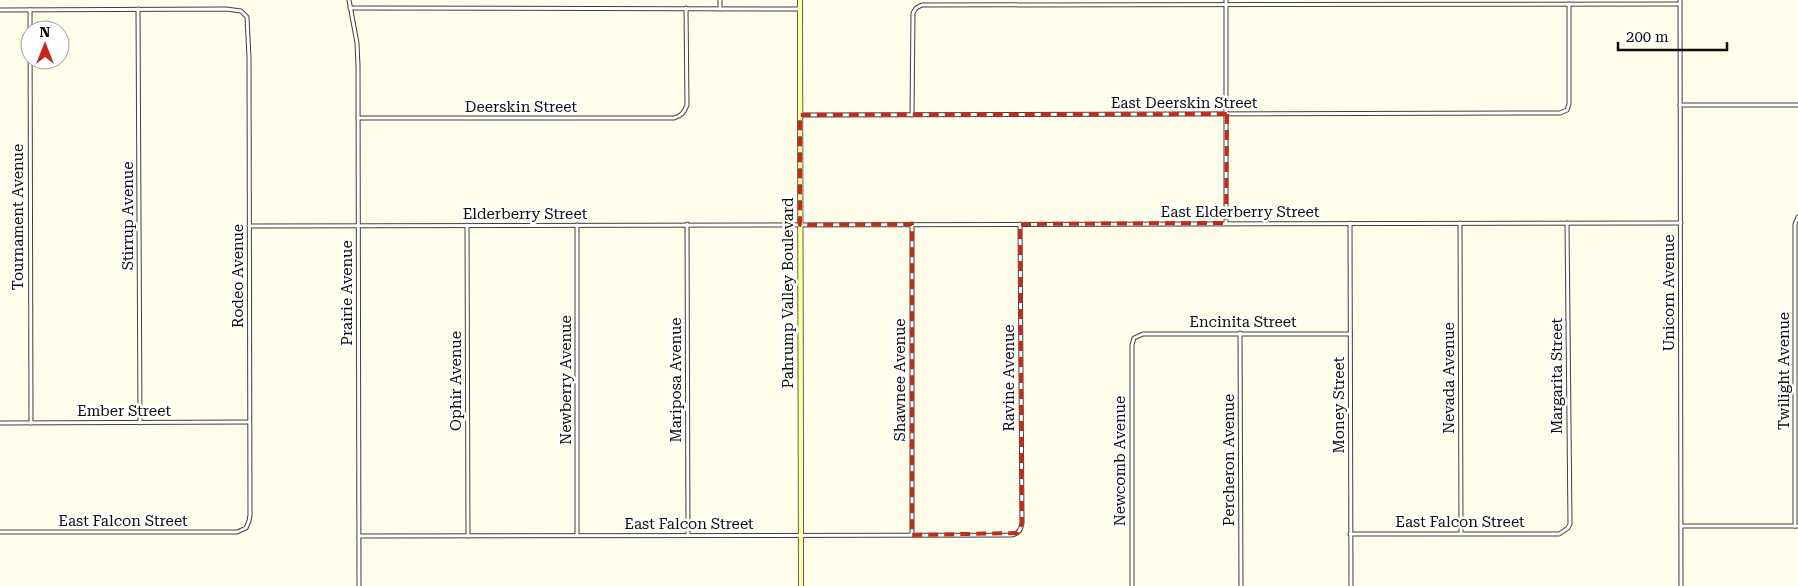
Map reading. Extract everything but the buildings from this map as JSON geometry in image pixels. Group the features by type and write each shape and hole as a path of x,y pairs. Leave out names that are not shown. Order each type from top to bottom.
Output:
{"main road":[{"name":"Pahrump Valley Boulevard","path":"800,0 801,586"}],"street":[{"name":"Prairie Avenue","path":"348,0 357,43 359,586"},
{"path":"720,0 720,8"},
{"path":"1226,0 1226,223"},
{"path":"912,115 913,13 916,8 922,5 1226,6 1680,2"},
{"name":"Unicorn Avenue","path":"1680,2 1681,586"},
{"name":"East Deerskin Street","path":"800,115 1560,113 1567,110 1569,104 1569,4"},
{"path":"350,8 800,9"},
{"name":"Deerskin Street","path":"358,118 674,118 682,114 687,105 686,8"},
{"path":"0,10 138,10"},
{"name":"Tournament Avenue","path":"30,10 31,423"},
{"name":"Rodeo Avenue","path":"138,10 236,10 245,13 249,22 250,515 246,528"},
{"name":"Stirrup Avenue","path":"138,10 140,422"},
{"path":"1680,106 1798,105"},
{"name":"Twilight Avenue","path":"1797,526 1795,224 1798,217"},
{"name":"Money Street","path":"1350,223 1350,586"},
{"name":"Nevada Avenue","path":"1460,223 1461,534"},
{"name":"Margarita Street","path":"1567,223 1570,524 1568,528"},
{"name":"East Elderberry Street","path":"800,224 1680,223"},
{"name":"Mariposa Avenue","path":"687,224 688,535"},
{"name":"Elderberry Street","path":"249,226 800,224"},
{"name":"Shawnee Avenue","path":"912,224 912,535"},
{"name":"Ravine Avenue","path":"1019,532 1022,528 1020,224"},
{"name":"Ophir Avenue","path":"467,225 468,536"},
{"name":"Newberry Avenue","path":"577,225 577,536"},
{"name":"Percheron Avenue","path":"1240,333 1241,586"},
{"name":"Encinita Street","path":"1136,337 1143,334 1350,334"},
{"name":"Newcomb Avenue","path":"1132,586 1132,345 1136,337"},
{"name":"Ember Street","path":"0,423 249,422"},
{"path":"1681,526 1797,526"},
{"name":"East Falcon Street","path":"0,532 237,532 246,528"},
{"name":"East Falcon Street","path":"1350,534 1559,534 1568,528"},
{"name":"East Falcon Street","path":"359,536 1012,535 1019,532"}],"highlighted area":[{"path":"1227,114 1226,223 1020,224 1022,523 1017,533 912,535 912,224 800,225 800,115"}]}
